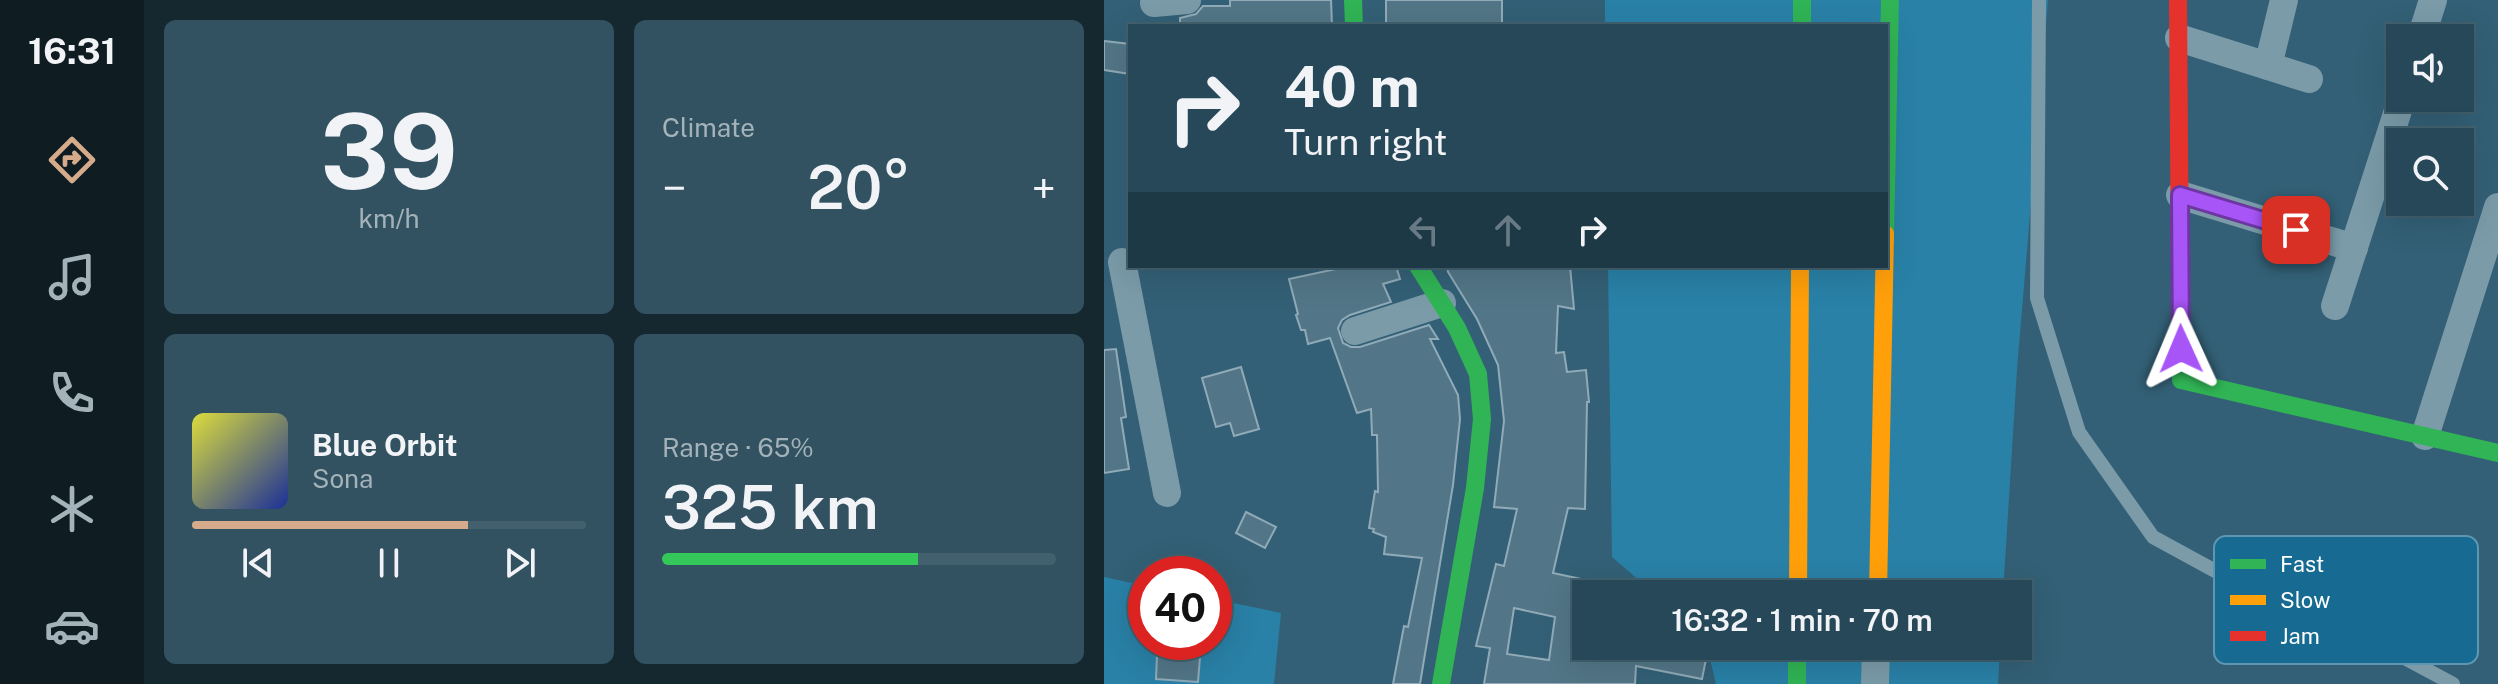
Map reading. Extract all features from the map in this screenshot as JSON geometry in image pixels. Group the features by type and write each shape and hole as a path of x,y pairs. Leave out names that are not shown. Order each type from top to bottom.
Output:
{"street":[{"path":"1154,3 1187,0"},
{"path":"1353,0 1354,24"},
{"path":"1802,0 1802,24"},
{"path":"1888,99 1890,0"},
{"path":"2178,0 2181,380 2498,453"},
{"path":"2268,66 2284,0"},
{"path":"2425,24 2433,0"},
{"path":"2179,38 2309,79"},
{"path":"2335,306 2398,112"},
{"path":"2180,195 2354,248"},
{"path":"2425,436 2498,207"},
{"path":"1119,263 1167,493"},
{"path":"1419,268 1457,328 1478,374 1482,419 1475,488 1441,684"},
{"path":"1798,580 1800,268"},
{"path":"1878,580 1885,268"},
{"path":"1355,331 1442,303"},
{"path":"1797,660 1797,684"},
{"path":"1875,684 1876,660"}],"lane":[{"path":"2039,0 2037,298 2079,432 2153,537 2214,570"},
{"path":"2416,664 2453,684"}],"shaded area":[{"path":"1605,0 2048,0 2017,369 2004,580 1639,580 1612,557 1608,268 1888,268 1888,24 1605,24"},
{"path":"1104,577 1128,582 1128,660 1232,660 1232,603 1281,613 1274,684 1104,684"},
{"path":"1710,660 1999,660 1998,684 1716,684"}],"building":[{"path":"1230,0 1331,0 1332,24 1180,24 1180,18 1196,14 1203,6 1230,6"},
{"path":"1386,0 1502,0 1502,24 1386,23"},
{"path":"1104,41 1128,44 1128,74 1104,70"},
{"path":"1341,268 1397,268 1400,279 1383,284 1391,302 1342,320 1338,328 1343,343 1360,347 1429,325 1438,339 1430,339 1458,395 1460,419 1453,485 1420,684 1393,684 1422,558 1384,554 1386,537 1369,528 1375,491 1378,492 1377,435 1372,435 1371,409 1357,413 1330,338 1308,344 1305,330 1301,330 1296,315 1289,279"},
{"path":"1447,268 1570,268 1574,309 1558,306 1556,353 1564,352 1567,372 1586,370 1589,402 1585,509 1568,508 1553,573 1586,580 1572,580 1572,660 1706,660 1702,679 1636,666 1635,684 1484,684 1490,648 1476,646 1496,564 1504,566 1517,509 1494,507 1504,421 1498,365 1477,319","holes":["1514,608 1555,617 1549,660 1507,654"]},
{"path":"1116,349 1126,417 1121,418 1129,469 1104,473 1104,350"},
{"path":"1241,367 1259,429 1234,436 1230,423 1216,427 1202,378"},
{"path":"1246,512 1276,527 1265,548 1236,533"},
{"path":"1157,660 1200,660 1198,682 1156,679"}],"traffic: fast":[{"path":"1353,0 1354,24"},
{"path":"1802,0 1802,24"},
{"path":"1888,94 1890,0"},
{"path":"1419,268 1457,328 1478,374 1482,419 1475,488 1441,684"},
{"path":"2180,281 2181,380 2498,453"},
{"path":"1797,660 1797,684"}],"traffic: slow":[{"path":"1798,580 1800,268"},
{"path":"1878,580 1884,268"}],"traffic: jam":[{"path":"2178,0 2180,281"}],"route":[{"path":"2181,349 2180,195 2296,230"}]}
